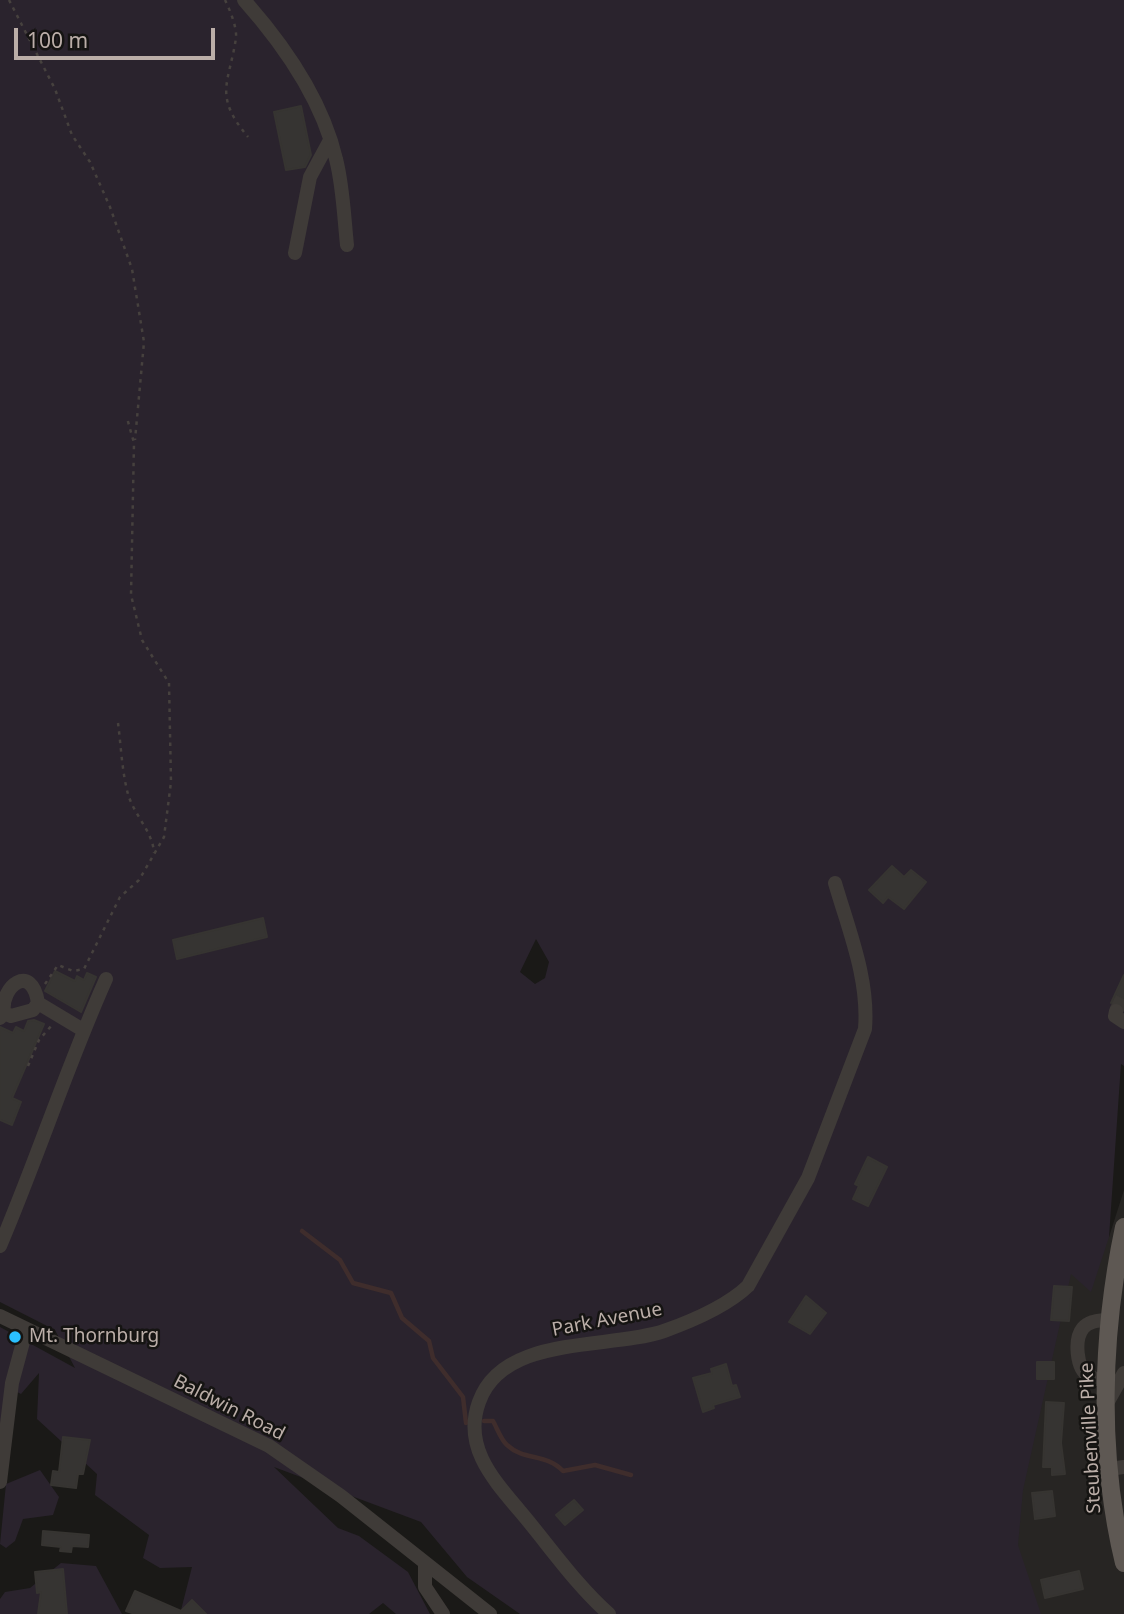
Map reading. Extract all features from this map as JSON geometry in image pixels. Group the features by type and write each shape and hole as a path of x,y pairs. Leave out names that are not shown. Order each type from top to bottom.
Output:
{"main road":[{"name":"Steubenville Pike","path":"1123,1553 1117,1468 1106,1405 1106,1381 1110,1319 1119,1291 1124,1227"}],"street":[{"path":"244,0 275,35 315,102 336,159 347,245"},
{"path":"295,253 310,177 330,140"},
{"name":"Park Avenue","path":"610,1614 490,1476 473,1433 474,1415 481,1394 496,1375 513,1363 554,1350 664,1331 735,1298 748,1286 808,1178 865,1029 867,1003 835,883"},
{"path":"0,1245 48,1129 83,1030 106,979"},
{"path":"17,980 27,982 36,993 38,1003 33,1010 2,1016 2,995 8,985 17,980"},
{"path":"38,1003 83,1030"},
{"name":"Baldwin Road","path":"0,1316 26,1331 269,1446 341,1496 490,1614"},
{"path":"1106,1381 1088,1376 1078,1355 1082,1329 1092,1322 1110,1319"},
{"path":"0,1482 6,1385 26,1331"},
{"path":"1106,1405 1124,1373"},
{"path":"425,1565 425,1587 443,1614"}],"path":[{"path":"9,0 55,89 72,135 90,162 110,207 132,269 144,342 134,449 131,595 142,640 169,683 172,706 169,813 164,837 139,880 120,897 87,965"},
{"path":"225,0 236,35 229,60 228,107 248,137"},
{"path":"127,418 132,429 134,449"},
{"path":"118,723 127,792 136,817 153,841 154,854"}],"shaded area":[{"path":"0,0 1124,0 1124,1066 1121,1064 1109,1237 1091,1292 1071,1274 1023,1490 1018,1545 1041,1614 520,1614 467,1577 421,1522 274,1467 338,1528 359,1536 408,1572 430,1614 396,1614 383,1603 369,1614 180,1614 192,1567 160,1568 143,1558 149,1535 95,1495 97,1474 37,1419 39,1373 21,1394 9,1388 0,1434 0,1327 75,1368 55,1330 0,1302","holes":["536,939 549,962 545,978 535,984 520,972"]},
{"path":"1124,1190 1124,1614 1017,1614 996,1553 1041,1238 1109,1237"},
{"path":"40,1470 59,1497 53,1515 23,1519 15,1541 6,1548 0,1544 6,1484"},
{"path":"61,1563 96,1566 122,1614 0,1614 0,1599 5,1592 30,1588"}],"building":[{"path":"301,106 311,155 305,167 286,170 274,112"},
{"path":"892,866 904,877 911,870 926,882 904,909 888,897 883,903 869,890"},
{"path":"263,918 267,937 177,959 173,940"},
{"path":"55,971 75,981 77,976 84,980 87,973 96,977 81,1012 45,991"},
{"path":"1124,975 1124,1006 1119,1002 1111,1003"},
{"path":"28,1021 44,1024 12,1098 21,1102 12,1125 0,1120 0,1027 13,1033 16,1027 24,1031"},
{"path":"868,1157 887,1167 868,1206 853,1199 859,1186 855,1184"},
{"path":"1054,1286 1072,1287 1069,1321 1051,1320"},
{"path":"806,1296 826,1313 810,1334 789,1322"},
{"path":"1037,1362 1054,1362 1054,1379 1037,1379"},
{"path":"726,1364 732,1386 736,1385 740,1397 713,1405 714,1408 703,1412 693,1378 712,1373 711,1369"},
{"path":"1046,1402 1064,1403 1061,1443 1065,1474 1052,1475 1052,1467 1043,1467"},
{"path":"63,1437 90,1440 83,1474 78,1474 76,1488 51,1485 53,1471 59,1472"},
{"path":"1052,1491 1055,1516 1035,1519 1032,1493"},
{"path":"574,1500 583,1510 565,1525 556,1515"},
{"path":"43,1531 89,1535 88,1547 72,1546 71,1552 60,1551 61,1547 42,1545"},
{"path":"63,1569 67,1614 38,1614 41,1592 37,1593 35,1572"},
{"path":"1079,1571 1083,1589 1045,1598 1041,1580"},
{"path":"135,1591 181,1611 192,1600 206,1614 135,1614 126,1611"}],"waterway":[{"path":"302,1231 340,1260 353,1283 391,1293 402,1318 429,1341 433,1358 463,1397 466,1423"},
{"path":"484,1421 493,1421 503,1440 514,1450 549,1462 563,1471 595,1465 631,1475"}],"tunnel":[{"path":"1116,1011 1124,995"}],"place":[{"name":"Mt. Thornburg","path":"15,1337"}]}
